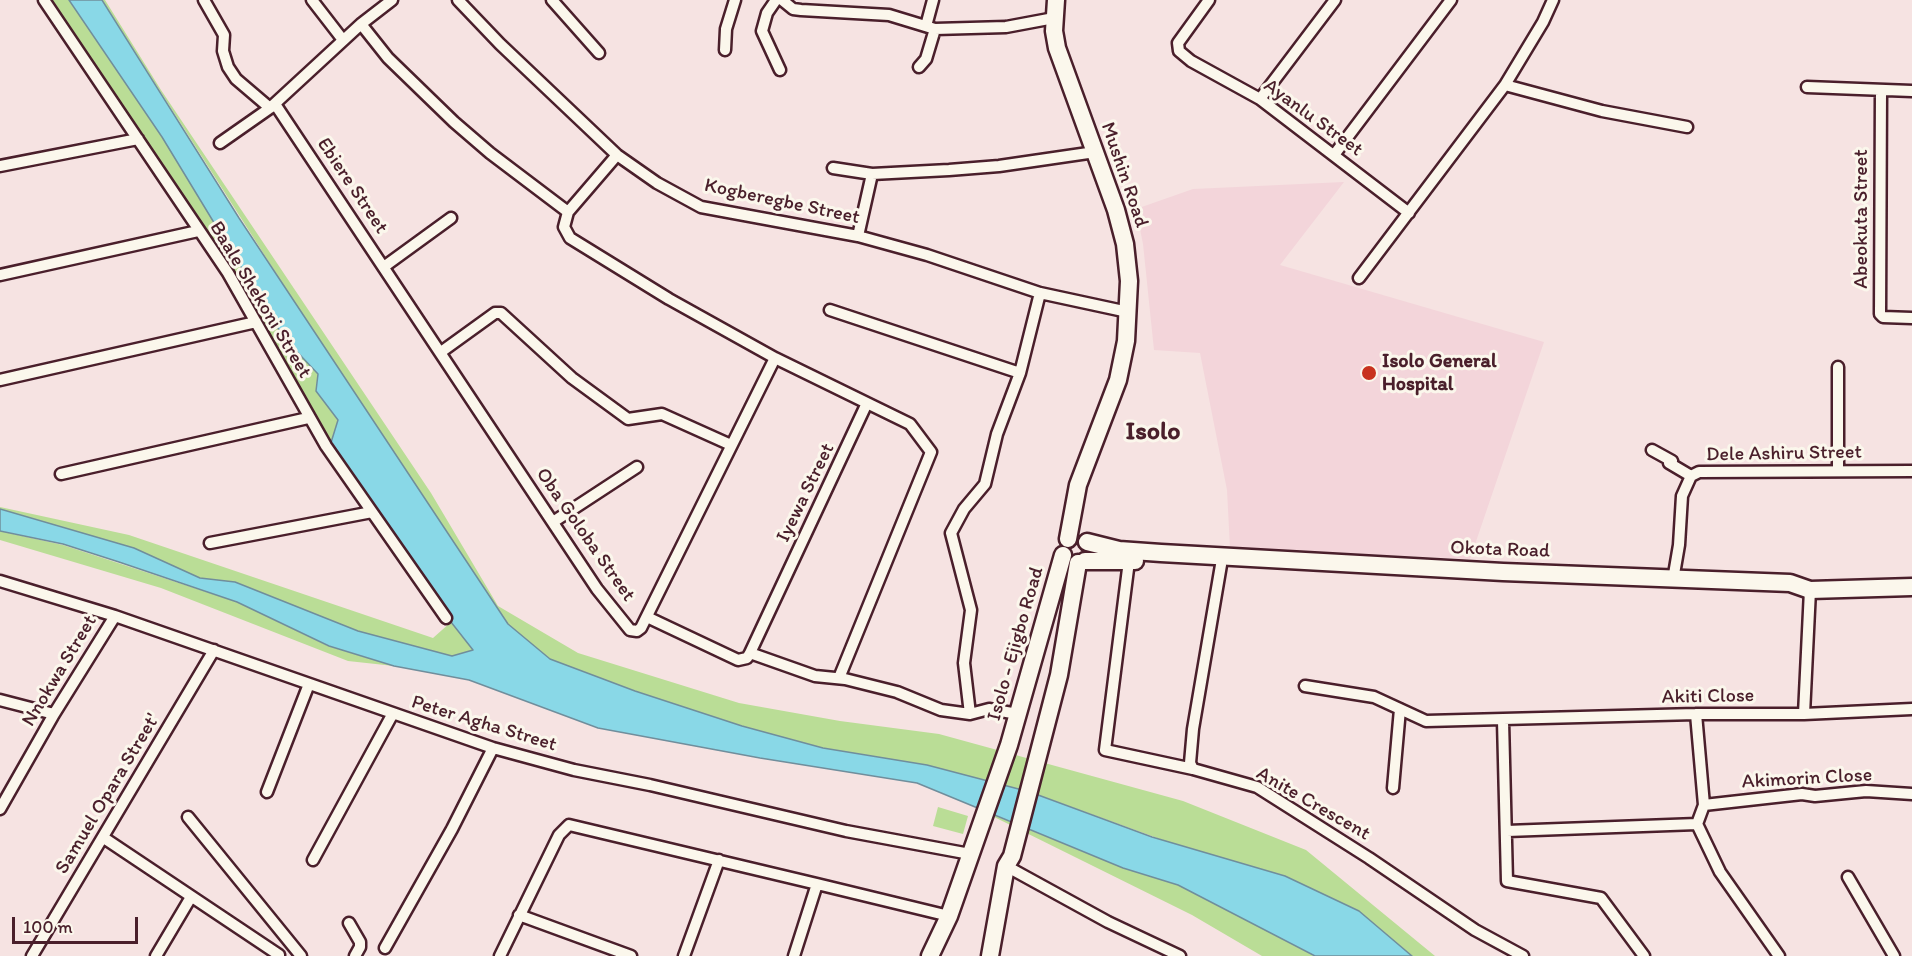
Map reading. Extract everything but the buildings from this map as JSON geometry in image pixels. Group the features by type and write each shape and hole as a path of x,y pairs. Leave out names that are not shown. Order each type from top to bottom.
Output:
{"main road":[{"name":"Mushin Road","path":"1056,0 1054,18 1057,48 1109,188 1125,244 1129,281 1128,312 1118,380 1078,485 1074,543"},
{"name":"Mushin Road","path":"1065,0 1062,31 1065,47 1125,208 1136,281 1136,342 1115,416 1089,488 1074,543"},
{"path":"1074,543 1068,561 1221,565 1580,585 1789,592 1810,590"},
{"name":"Okota Road","path":"1074,543 1161,554 1673,580 1790,583 1810,590 1912,587"},
{"name":"Isolo - Ejigbo Road","path":"972,849 1009,745 1074,543"},
{"name":"Isolo - Ejigbo Road","path":"1009,861 1059,675 1082,562"},
{"path":"930,956 949,916 972,849"},
{"path":"990,956 1009,861"}],"street":[{"name":"Baale Shekoni Street","path":"44,0 228,273 308,418 446,618"},
{"name":"Ebiere Street","path":"204,0 224,34 223,51 228,67 236,80 272,106 399,289"},
{"path":"312,0 343,40"},
{"path":"220,143 272,106 361,24 392,0"},
{"name":"Kogberegbe Street","path":"458,0 500,44 617,154 657,183 701,207 858,236 927,255 1040,293 1128,312"},
{"path":"552,0 599,53"},
{"path":"725,50 726,29 735,0"},
{"path":"776,0 767,13 762,32 780,70"},
{"path":"782,0 801,10 889,15 931,27 1006,27 1054,18"},
{"path":"920,67 926,59 933,0"},
{"name":"Ayanlu Street","path":"1209,0 1178,43 1179,51 1191,61 1260,99 1409,213"},
{"path":"1260,99 1335,0"},
{"path":"1334,154 1451,0"},
{"path":"1359,278 1505,85 1543,22 1553,0"},
{"path":"361,24 388,58 454,122 490,153 568,212"},
{"path":"1505,85 1602,111 1687,127"},
{"path":"1806,87 1912,91"},
{"name":"Abeokuta Street","path":"1881,91 1880,312 1883,317 1912,318"},
{"path":"0,166 138,139"},
{"path":"833,168 872,174 999,166 1095,152"},
{"path":"617,154 568,212 564,227 570,238 669,299 775,358 910,423 926,441 931,452 839,678"},
{"path":"858,236 872,174"},
{"path":"385,266 451,218"},
{"path":"0,275 198,231"},
{"name":"Oba Goloba Street","path":"399,289 597,589 630,630 637,631 647,617 775,358"},
{"path":"970,714 964,663 971,610 951,533 964,509 985,484 997,434 1020,374 1040,293"},
{"path":"830,310 1020,374"},
{"path":"441,352 495,313 501,313 572,378 628,419 662,414 731,444"},
{"path":"0,380 256,322"},
{"path":"1838,367 1838,471"},
{"name":"Iyewa Street","path":"750,653 867,403"},
{"path":"61,474 308,418"},
{"path":"1652,450 1672,460 1669,463 1691,476"},
{"path":"553,522 637,467"},
{"name":"Dele Ashiru Street","path":"1673,580 1679,544 1682,496 1691,476 1709,472 1912,471"},
{"path":"210,543 372,512"},
{"name":"Anite Crescent","path":"1129,561 1105,750 1193,769 1257,787 1369,858 1475,930 1523,956"},
{"path":"1193,769 1190,763 1193,729 1221,565"},
{"name":"Peter Agha Street","path":"0,581 115,616 392,715 493,748 574,770 650,785 846,831 972,849"},
{"path":"1804,714 1810,590"},
{"name":"Nnokwa Street","path":"0,809 54,714 115,616"},
{"path":"647,617 738,660 747,658 750,653 815,676 839,678 897,692 941,710 970,714 989,709 1018,714"},
{"name":"Samuel Opara Street'","path":"32,956 214,650"},
{"path":"267,792 309,684"},
{"name":"Akiti Close","path":"1305,686 1374,697 1426,721 1503,721 1696,714 1804,714 1912,708"},
{"path":"0,700 54,714"},
{"path":"1393,788 1400,709"},
{"path":"1696,714 1704,804 1697,824 1720,872 1779,956"},
{"path":"314,860 392,715"},
{"path":"1503,721 1507,881 1600,898 1644,956"},
{"path":"385,948 452,829 493,748"},
{"name":"Akimorin Close","path":"1704,804 1802,794 1815,796 1866,791 1912,794"},
{"path":"188,817 301,956"},
{"path":"1507,831 1697,824"},
{"path":"500,956 558,835 569,825 949,916"},
{"path":"104,838 279,956 289,940"},
{"path":"684,956 719,860"},
{"path":"1009,861 1108,922 1180,956"},
{"path":"1848,877 1894,956"},
{"path":"794,956 818,884"},
{"path":"156,956 191,897"},
{"path":"519,915 631,956"},
{"path":"349,923 360,942 360,947 354,956"}],"shaded area":[{"name":"Isolo General Hospital","path":"1344,182 1280,265 1544,342 1470,559 1230,548 1227,490 1200,353 1154,350 1143,244 1136,209 1193,189"}],"green space":[{"path":"46,0 69,0 162,137 284,338 318,374 316,391 338,420 329,449 294,397 141,142"},
{"path":"102,0 105,0 161,90 431,493 498,606 578,653 739,703 840,721 939,734 1183,801 1306,850 1435,956 1412,956 1359,911 1030,792 927,765 823,748 742,726 635,691 550,659 508,624 374,427"},
{"path":"0,507 129,535 433,638 451,622 474,650 452,656 358,631 235,582 200,578 134,548 0,511"},
{"path":"0,531 63,545 237,602 328,646 394,666 348,661 161,588 0,540"},
{"path":"938,807 968,816 963,834 933,826"},
{"path":"976,808 1123,868 1178,885 1315,956 1262,956 1192,915"}],"water":[{"path":"69,0 102,0 239,218 508,624 550,659 635,691 742,726 823,748 927,765 1030,792 1152,837 1285,876 1359,911 1412,956 1315,956 1178,885 1123,868 917,783 760,758 598,728 469,680 394,666 329,646 237,602 119,562 63,544 0,531 0,509 134,548 200,578 235,582 358,631 452,656 473,650 451,622 434,592 329,449 338,420 316,391 318,374 284,338 162,137"}],"place":[{"name":"Isolo General Hospital","path":"1369,373"}],"district":[{"name":"Isolo","path":"1153,432"}]}
